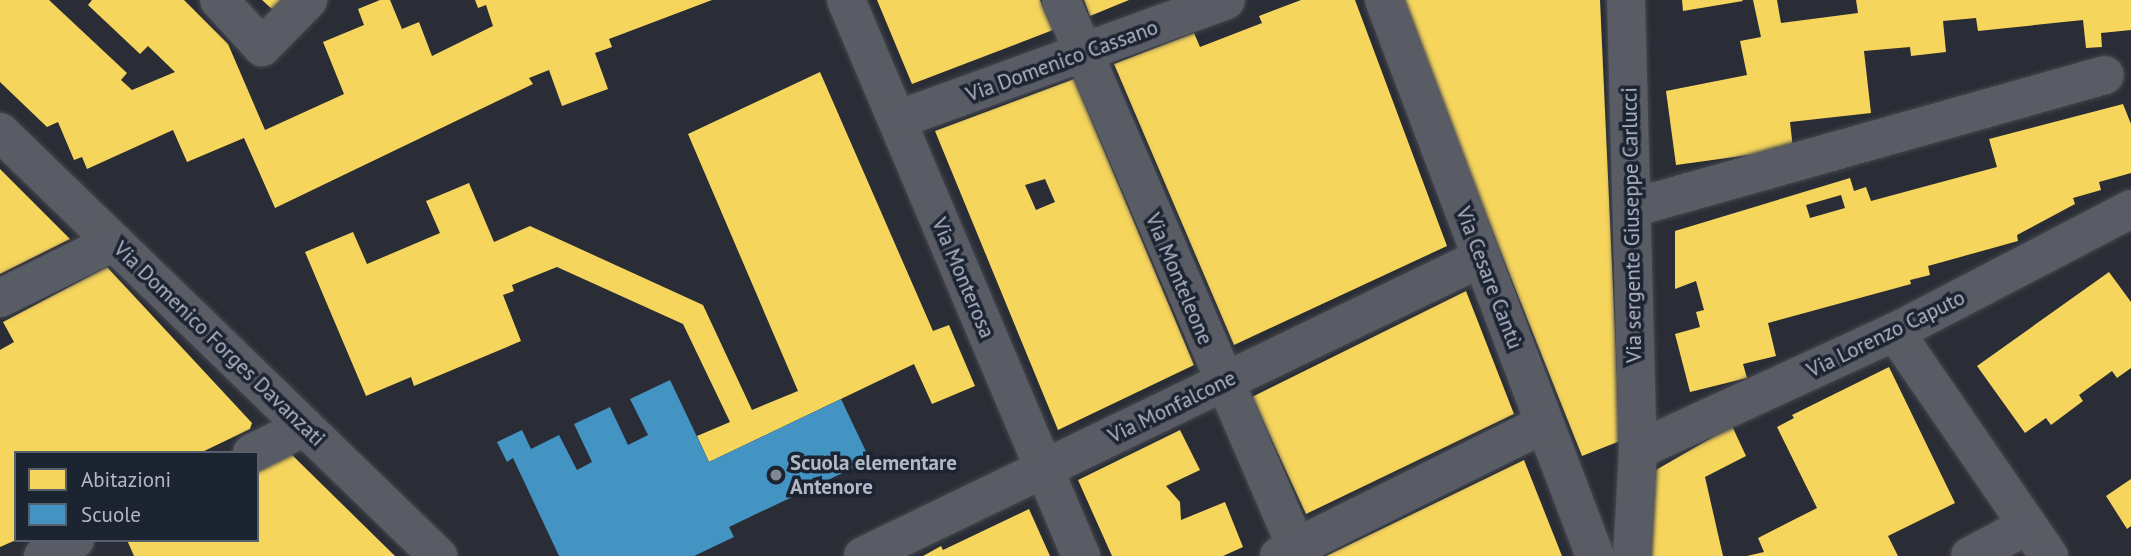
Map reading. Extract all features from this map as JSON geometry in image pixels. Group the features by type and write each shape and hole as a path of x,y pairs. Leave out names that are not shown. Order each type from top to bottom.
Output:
{"street":[{"path":"219,0 262,47 308,0"},
{"name":"Via Monterosa","path":"846,0 1081,556"},
{"name":"Via Monteleone","path":"1061,0 1224,382 1292,553"},
{"name":"Via Domenico Cassano","path":"897,120 1226,0"},
{"name":"Via Cesare Cantù","path":"1384,0 1595,556"},
{"name":"Via sergente Giuseppe Carlucci","path":"1626,0 1638,450 1632,556"},
{"path":"1632,208 2105,75"},
{"name":"Via Domenico Forges Davanzati","path":"0,132 438,556"},
{"name":"Via Lorenzo Caputo","path":"1638,450 1895,332 2131,209"},
{"path":"0,298 114,243"},
{"name":"Via Monfalcone","path":"868,555 1481,258"},
{"path":"1895,332 2038,541 1970,556"},
{"path":"1292,553 1544,424"},
{"path":"256,451 304,427"},
{"path":"43,556 71,542"}],"building: Abitazioni":[{"path":"0,0 49,0 127,73 121,80 132,90 175,72 148,46 140,54 88,5 92,0 184,0 228,44 265,130 344,94 323,42 364,25 358,9 380,0 390,0 402,29 419,22 432,56 493,26 486,5 478,8 475,0 712,0 609,39 612,47 595,53 608,89 562,106 549,70 529,78 533,84 275,208 244,138 187,162 173,130 87,169 82,157 74,160 58,122 47,127 0,82"},
{"path":"262,0 290,0 273,10"},
{"path":"877,0 1040,0 1053,30 912,84"},
{"path":"1084,0 1129,0 1090,16"},
{"path":"1301,0 1355,0 1447,246 1234,345 1114,64 1194,33 1200,47 1262,23 1259,16"},
{"path":"1400,0 1600,0 1620,441 1582,456"},
{"path":"1682,0 1742,0 1743,1 1683,11"},
{"path":"1753,0 1777,0 1781,23 1858,13 1856,0 2131,0 2131,30 2101,33 2102,47 2086,48 2083,20 1978,31 1976,18 1943,21 1946,52 1911,56 1910,47 1864,51 1871,113 1790,122 1793,149 1676,165 1666,91 1747,75 1740,41 1761,37"},
{"path":"820,72 933,331 949,325 975,386 932,404 914,364 709,462 697,436 730,422 683,324 557,267 512,285 514,291 503,295 521,341 414,386 411,377 366,396 305,252 353,232 367,264 440,233 426,201 469,183 494,242 530,226 703,305 752,410 798,391 688,134"},
{"path":"1074,79 1194,365 1058,430 935,131","holes":["1045,179 1055,202 1036,210 1025,185"]},
{"path":"2123,104 2131,124 2131,173 2099,182 2101,190 2073,198 2075,204 2017,235 2018,241 1928,266 1930,275 1910,280 1911,284 1768,323 1776,356 1743,364 1747,378 1690,392 1675,334 1700,327 1696,312 1704,310 1696,281 1675,289 1675,231 1850,178 1854,191 1866,187 1871,201 1997,167 1989,139","holes":["1841,195 1845,208 1810,218 1806,205"]},
{"path":"0,169 70,239 0,274"},
{"path":"107,267 252,423 250,429 204,451 14,451 14,541 0,547 0,350 14,342 3,322"},
{"path":"2109,272 2131,302 2131,368 2117,378 2112,371 2079,395 2083,401 2051,425 2046,418 2025,433 1977,366"},
{"path":"1466,291 1514,414 1306,514 1252,397"},
{"path":"1889,367 1955,503 1888,536 1898,556 1747,556 1764,552 1758,538 1817,508 1777,427 1794,418 1792,415"},
{"path":"1732,426 1746,456 1705,477 1723,556 1651,556 1649,474"},
{"path":"1180,430 1200,470 1166,486 1180,502 1181,520 1225,502 1243,547 1223,556 1112,556 1078,480"},
{"path":"289,452 395,556 134,556 128,542 259,542 259,465"},
{"path":"1524,460 1562,556 1326,556"},
{"path":"2131,479 2131,526 2127,529 2106,496"},
{"path":"1029,509 1050,556 923,556 941,546 943,550"}],"building: Scuole":[{"path":"670,380 709,462 841,399 870,460 729,527 734,537 694,556 559,556 513,458 507,462 497,442 522,430 531,449 559,435 577,470 592,462 574,424 610,407 628,445 648,435 630,399"}],"place":[{"name":"Scuola elementare Antenore","path":"776,475"}]}
